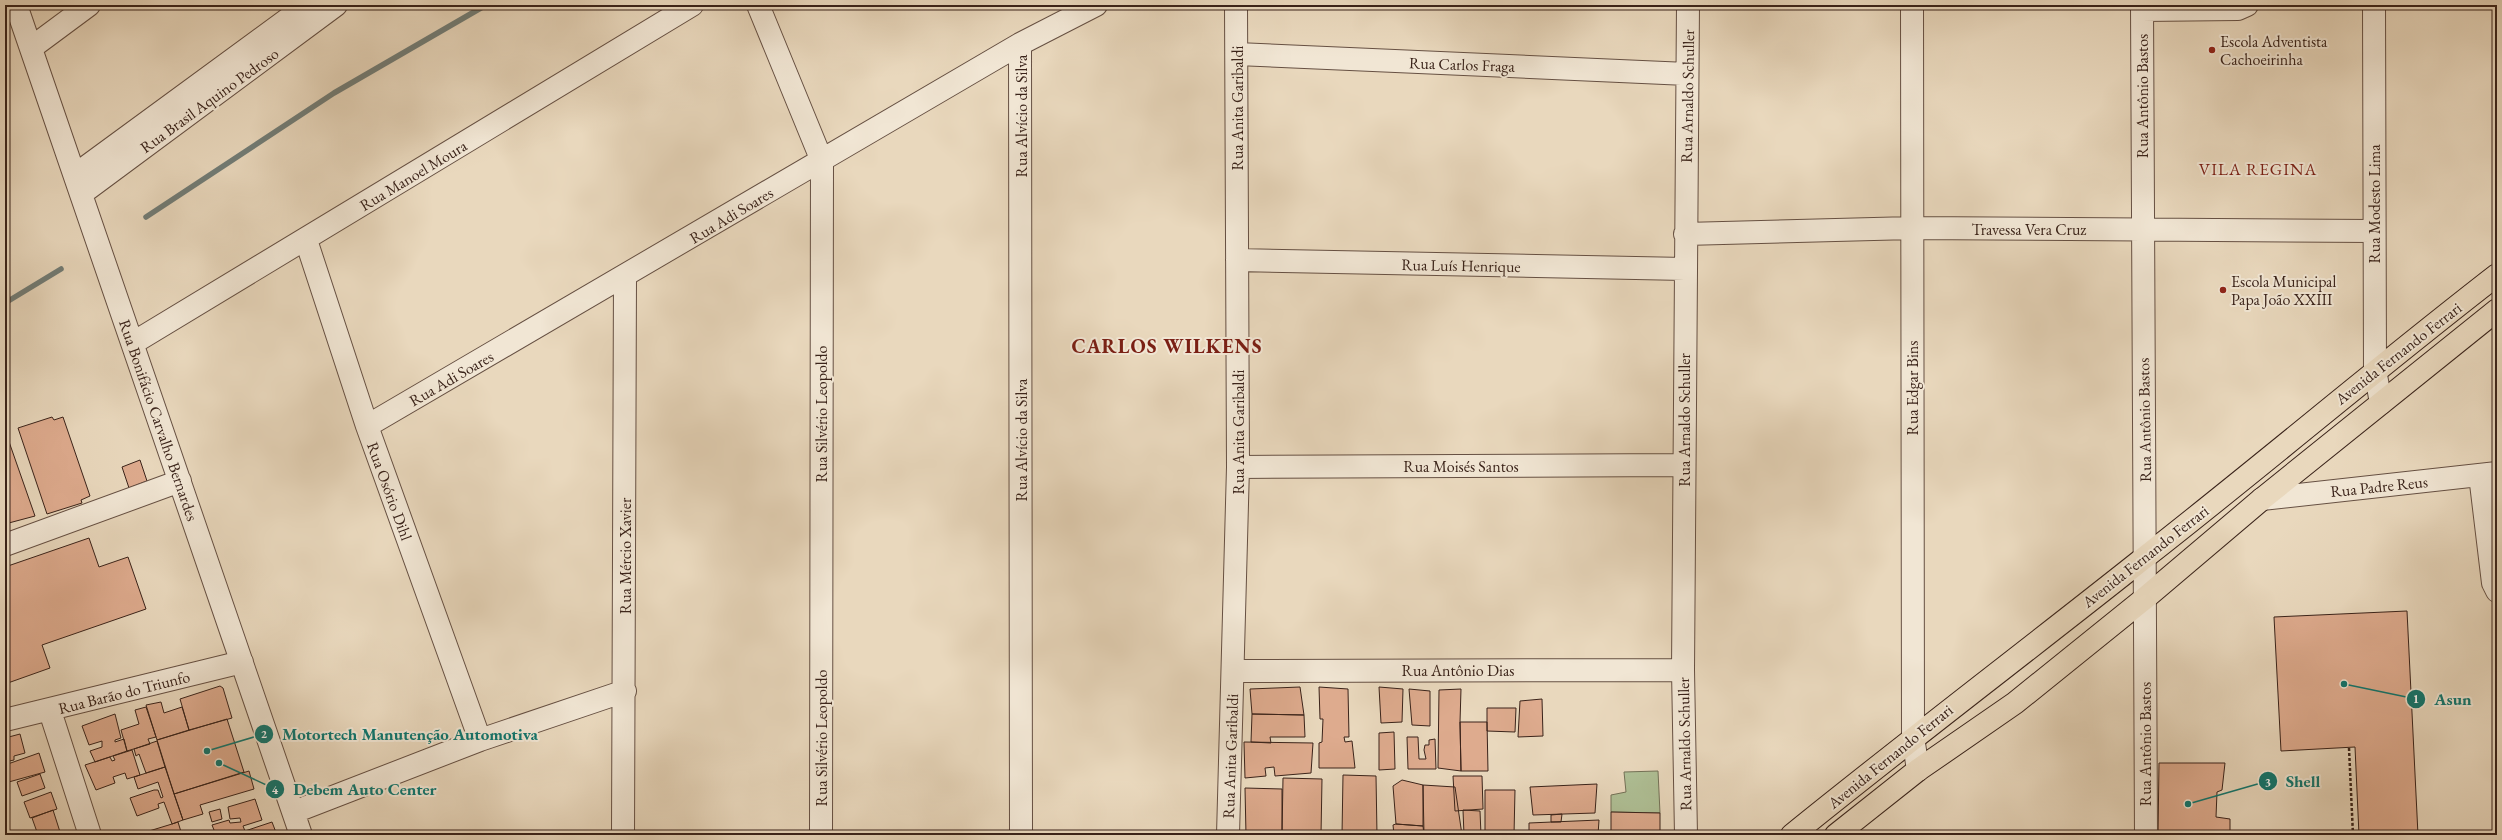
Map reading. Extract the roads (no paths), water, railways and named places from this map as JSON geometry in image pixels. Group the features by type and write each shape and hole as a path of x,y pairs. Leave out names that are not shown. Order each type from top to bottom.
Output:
{"main road":[{"name":"Avenida Fernando Ferrari","path":"1792,835 1913,737 2145,558 2375,370 2497,275"},
{"name":"Avenida Fernando Ferrari","path":"1836,835 1918,770 2015,703 2144,599 2262,499 2497,310"}],"street":[{"path":"31,48 89,5"},
{"name":"Rua Brasil Aquino Pedroso","path":"78,185 307,5"},
{"name":"Rua Brasil Aquino Pedroso","path":"78,185 336,5"},
{"name":"Rua Manoel Moura","path":"133,343 306,240 692,5"},
{"name":"Rua Silvério Leopoldo","path":"758,5 822,161 821,835"},
{"name":"Rua Adi Soares","path":"367,426 625,277 1020,44 1096,5"},
{"name":"Rua Anita Garibaldi","path":"1228,835 1238,467 1236,5"},
{"name":"Rua Arnaldo Schuller","path":"1686,835 1683,670 1683,465 1688,5"},
{"name":"Rua Edgar Bins","path":"1912,5 1913,737 1918,770"},
{"path":"2142,7 2238,9 2247,5"},
{"name":"Rua Modesto Lima","path":"2374,5 2373,231 2375,370 2381,403"},
{"name":"Rua Antônio Bastos","path":"2142,7 2146,835"},
{"name":"Rua Bonifácio Carvalho Bernardes","path":"14,16 31,48 301,835"},
{"name":"Rua Alvício da Silva","path":"1020,44 1021,835"},
{"name":"Rua Carlos Fraga","path":"1237,54 1687,74"},
{"name":"Travessa Vera Cruz","path":"1685,234 1912,228 2373,231"},
{"name":"Rua Osório Dihl","path":"306,240 367,426 480,740"},
{"name":"Rua Luís Henrique","path":"1237,260 1685,269"},
{"name":"Rua Mércio Xavier","path":"623,835 625,690 625,277"},
{"name":"Rua Moisés Santos","path":"1238,467 1683,465"},
{"path":"2488,474 2491,568 2493,583 2497,591"},
{"name":"Rua Padre Reus","path":"2262,499 2488,474"},
{"path":"5,545 180,481"},
{"name":"Rua Barão do Triunfo","path":"5,720 50,711 242,662"},
{"name":"Rua Antônio Dias","path":"1233,671 1683,670"},
{"path":"294,812 480,740 625,690"},
{"path":"50,711 90,835"}],"waterway":[{"path":"146,217 334,93 486,5"},
{"path":"5,303 61,269"}],"place":[{"name":"Escola Adventista Cachoeirinha","path":"2212,50"},
{"name":"Escola Municipal Papa João XXIII","path":"2223,290"},
{"name":"Asun","path":"2344,684"},
{"name":"Motortech Manutenção Automotiva","path":"207,751"},
{"name":"Debem Auto Center","path":"219,763"},
{"name":"Shell","path":"2188,804"}],"district":[{"name":"VILA REGINA","path":"2258,169"},
{"name":"CARLOS WILKENS","path":"1167,346"}]}
